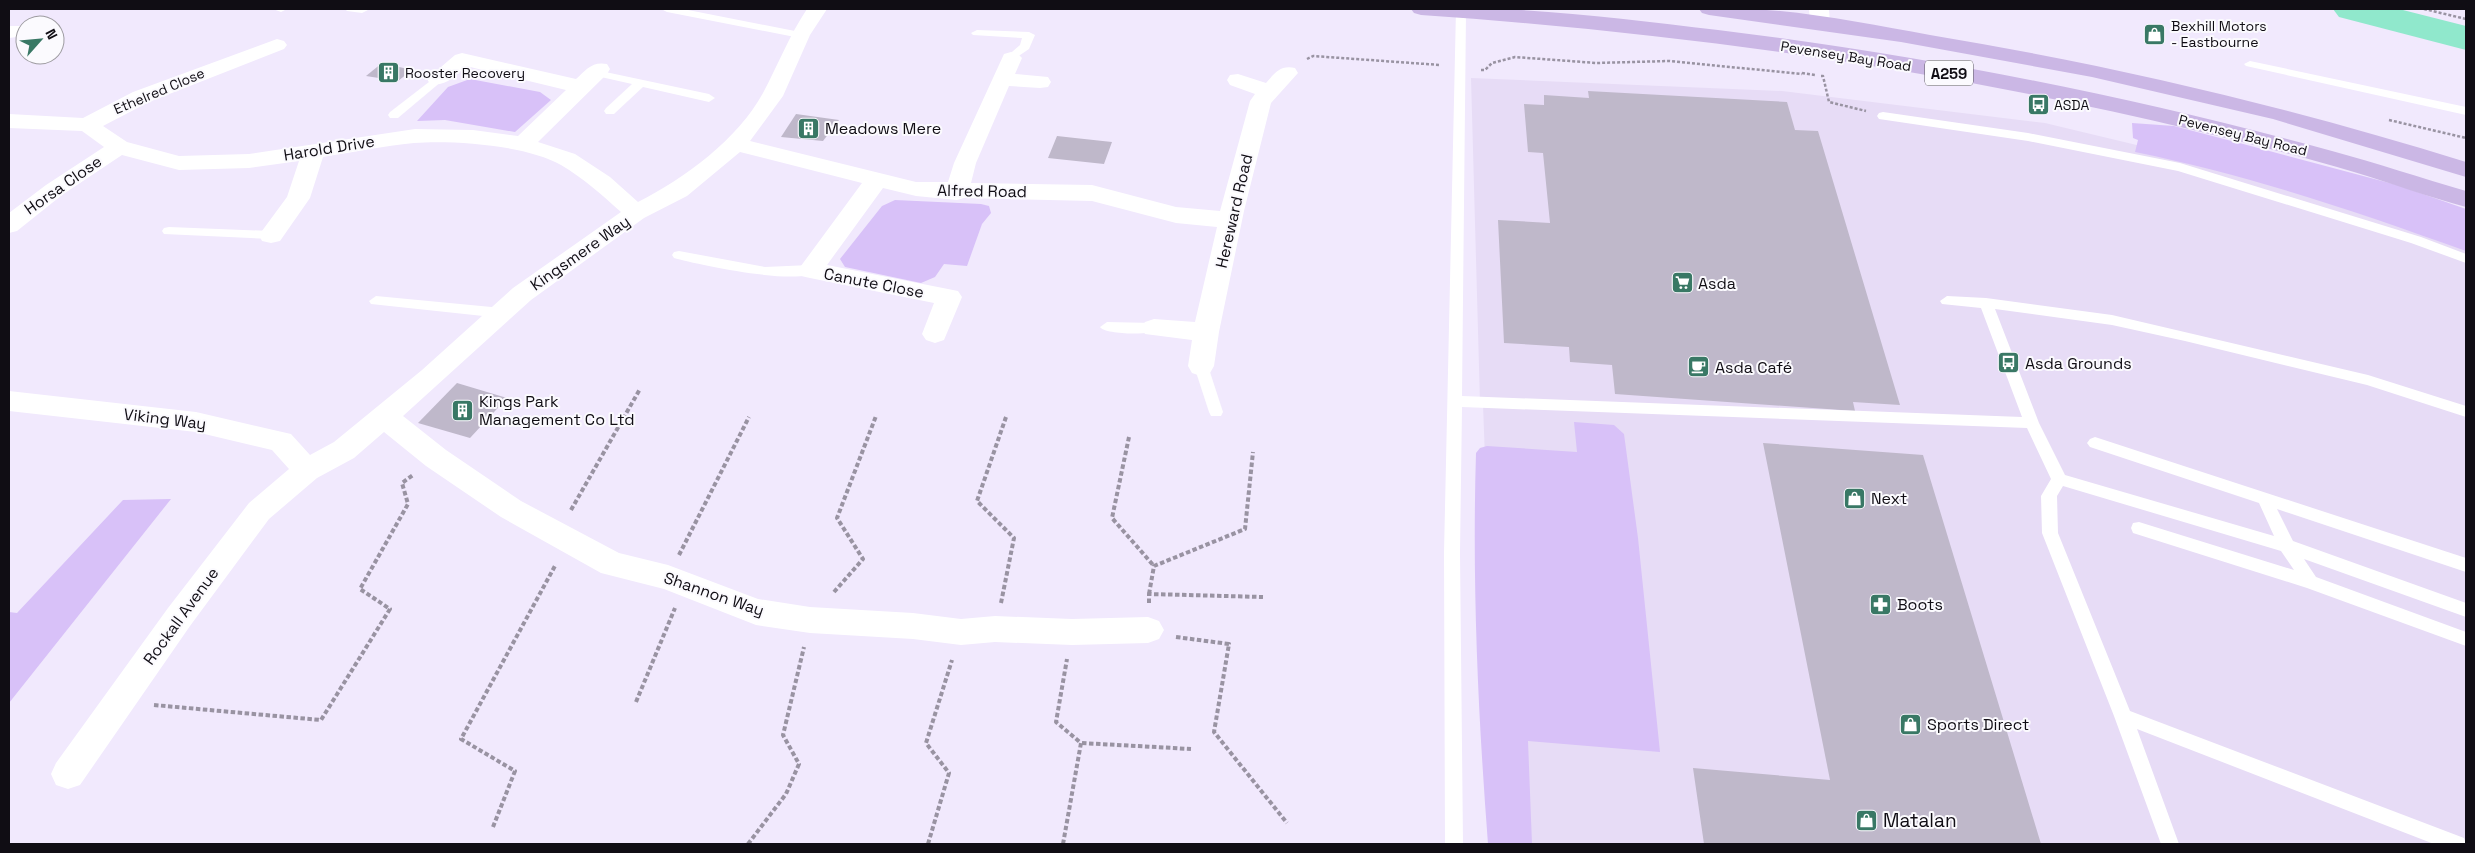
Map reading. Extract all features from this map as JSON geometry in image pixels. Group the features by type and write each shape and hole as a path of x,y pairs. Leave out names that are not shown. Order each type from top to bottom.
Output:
{"main road":[{"name":"Pevensey Bay Road","path":"1421,9 1664,29 1801,48 2062,93 2176,118 2305,150 2466,199"},
{"name":"Pevensey Bay Road","path":"1709,9 1820,16 2086,68 2230,102 2348,134 2466,170"}],"street":[{"name":"Kingsmere Way","path":"307,470 344,450 522,294 636,213 679,191 736,144 772,96 800,34 817,9"},
{"path":"217,43 232,61"},
{"name":"Ethelred Close","path":"88,125 140,97 277,45"},
{"path":"957,192 965,163 1011,58"},
{"path":"438,79 462,59 592,76"},
{"name":"Hereward Road","path":"1201,366 1206,332 1230,220 1261,102 1287,73"},
{"path":"523,144 592,76"},
{"path":"1001,79 1040,82"},
{"path":"1238,80 1270,92"},
{"path":"9,121 88,125"},
{"name":"Harold Drive","path":"88,125 119,146 179,163 249,161 415,136 473,137 523,144 567,159 602,182 636,213"},
{"name":"Alfred Road","path":"736,144 916,190 1092,193 1176,215 1230,220"},
{"name":"Horsa Close","path":"9,225 54,190 119,146"},
{"path":"271,235 298,198 314,150"},
{"name":"Canute Close","path":"876,181 810,270 949,297 935,334"},
{"path":"1154,328 1206,332"},
{"name":"Viking Way","path":"9,401 196,422 281,440 307,470"},
{"name":"Shannon Way","path":"384,416 436,458 511,509 612,564 677,580 756,612 810,620 913,626 961,632 996,629 1072,632 1148,630"},
{"name":"Rockall Avenue","path":"68,774 179,617 259,511 307,470"}],"lane":[{"path":"668,9 800,34"},
{"path":"1454,844 1452,553 1460,11"},
{"path":"977,33 1029,35 1025,47 1011,58"},
{"path":"2250,64 2466,112"},
{"path":"592,76 640,83 710,98"},
{"path":"394,115 438,79"},
{"path":"610,112 640,83"},
{"path":"1883,116 2028,137 2180,167 2416,240 2466,259"},
{"path":"169,231 271,235"},
{"path":"679,255 765,272 810,270"},
{"path":"1948,300 1986,303 2112,320 2368,380 2464,413"},
{"path":"376,301 502,313"},
{"path":"1986,303 2032,423 2059,479 2287,546 2466,610"},
{"path":"1107,327 1154,328"},
{"path":"1201,366 1216,412"},
{"path":"1455,400 2032,423"},
{"path":"2095,443 2466,565"},
{"path":"2059,479 2049,496 2050,533 2123,716 2170,844"},
{"path":"2265,500 2287,546 2310,582"},
{"path":"2139,528 2310,582 2466,640"},
{"path":"2123,716 2457,844"}],"path":[{"path":"2424,9 2466,20"},
{"path":"1801,48 1802,74"},
{"path":"1287,73 1295,64 1313,56 1484,70 1492,63 1515,58 1596,63 1669,61 1823,76 1829,102 1883,116"},
{"path":"492,827 515,771 461,738 640,389"},
{"path":"748,844 786,794 799,764 783,735 810,620 863,559 837,518 876,416"},
{"path":"636,702 677,580 748,417"},
{"path":"996,629 1014,538 977,501 1006,417"},
{"path":"1129,437 1112,518 1154,566"},
{"path":"1154,566 1245,529 1253,452"},
{"path":"120,701 321,720 390,609 360,589 408,504 402,484 436,458"},
{"path":"1154,566 1149,594 1148,630 1166,636 1229,644 1214,732 1287,824"},
{"path":"1149,594 1263,597"},
{"path":"928,844 949,773 926,743 961,632"},
{"path":"1072,632 1056,722 1081,743 1191,749"},
{"path":"1063,844 1081,743"}],"shaded area":[{"path":"1471,78 1782,91 2045,123 2253,173 2466,242 2466,844 1499,844 1483,404 1480,403"},
{"path":"470,79 540,92 551,100 515,132 445,120 417,121 448,87"},
{"path":"2132,123 2174,126 2397,185 2466,209 2466,251 2303,195 2178,161 2135,152 2138,140 2133,138"},
{"path":"895,200 989,206 991,213 982,224 967,266 944,264 935,277 921,283 845,267 840,259 882,206"},
{"path":"1574,422 1614,425 1624,434 1638,538 1660,752 1528,741 1532,844 1488,844 1477,648 1475,551 1476,453 1480,448 1487,446 1577,452"},
{"path":"171,499 9,703 9,612 17,613 123,500"}],"building":[{"name":"Rooster Recovery","path":"382,63 412,70 398,81 366,76"},
{"name":"Asda","path":"1588,91 1787,102 1795,130 1818,131 1900,405 1853,402 1855,411 1615,394 1612,365 1570,362 1569,347 1504,343 1498,220 1550,223 1543,153 1528,152 1524,104 1544,105 1544,95 1589,98"},
{"name":"Meadows Mere","path":"796,114 839,120 823,141 781,137"},
{"path":"1057,136 1112,142 1104,164 1048,158"},
{"name":"Kings Park Management Co Ltd","path":"457,383 507,398 470,438 418,423"},
{"path":"1763,443 1923,455 2041,844 1704,844 1693,768 1830,780"}],"waterway":[{"path":"2353,9 2466,38"}],"place":[{"name":"Bexhill Motors - Eastbourne","path":"2155,34"},
{"name":"Rooster Recovery","path":"389,73"},
{"name":"ASDA","path":"2038,105"},
{"name":"Meadows Mere","path":"809,128"},
{"name":"Asda","path":"1682,283"},
{"name":"Asda Grounds","path":"2009,363"},
{"name":"Asda Café","path":"1699,367"},
{"name":"Kings Park Management Co Ltd","path":"463,410"},
{"name":"Next","path":"1855,498"},
{"name":"Boots","path":"1881,604"},
{"name":"Sports Direct","path":"1911,724"},
{"name":"Matalan","path":"1867,820"}]}
